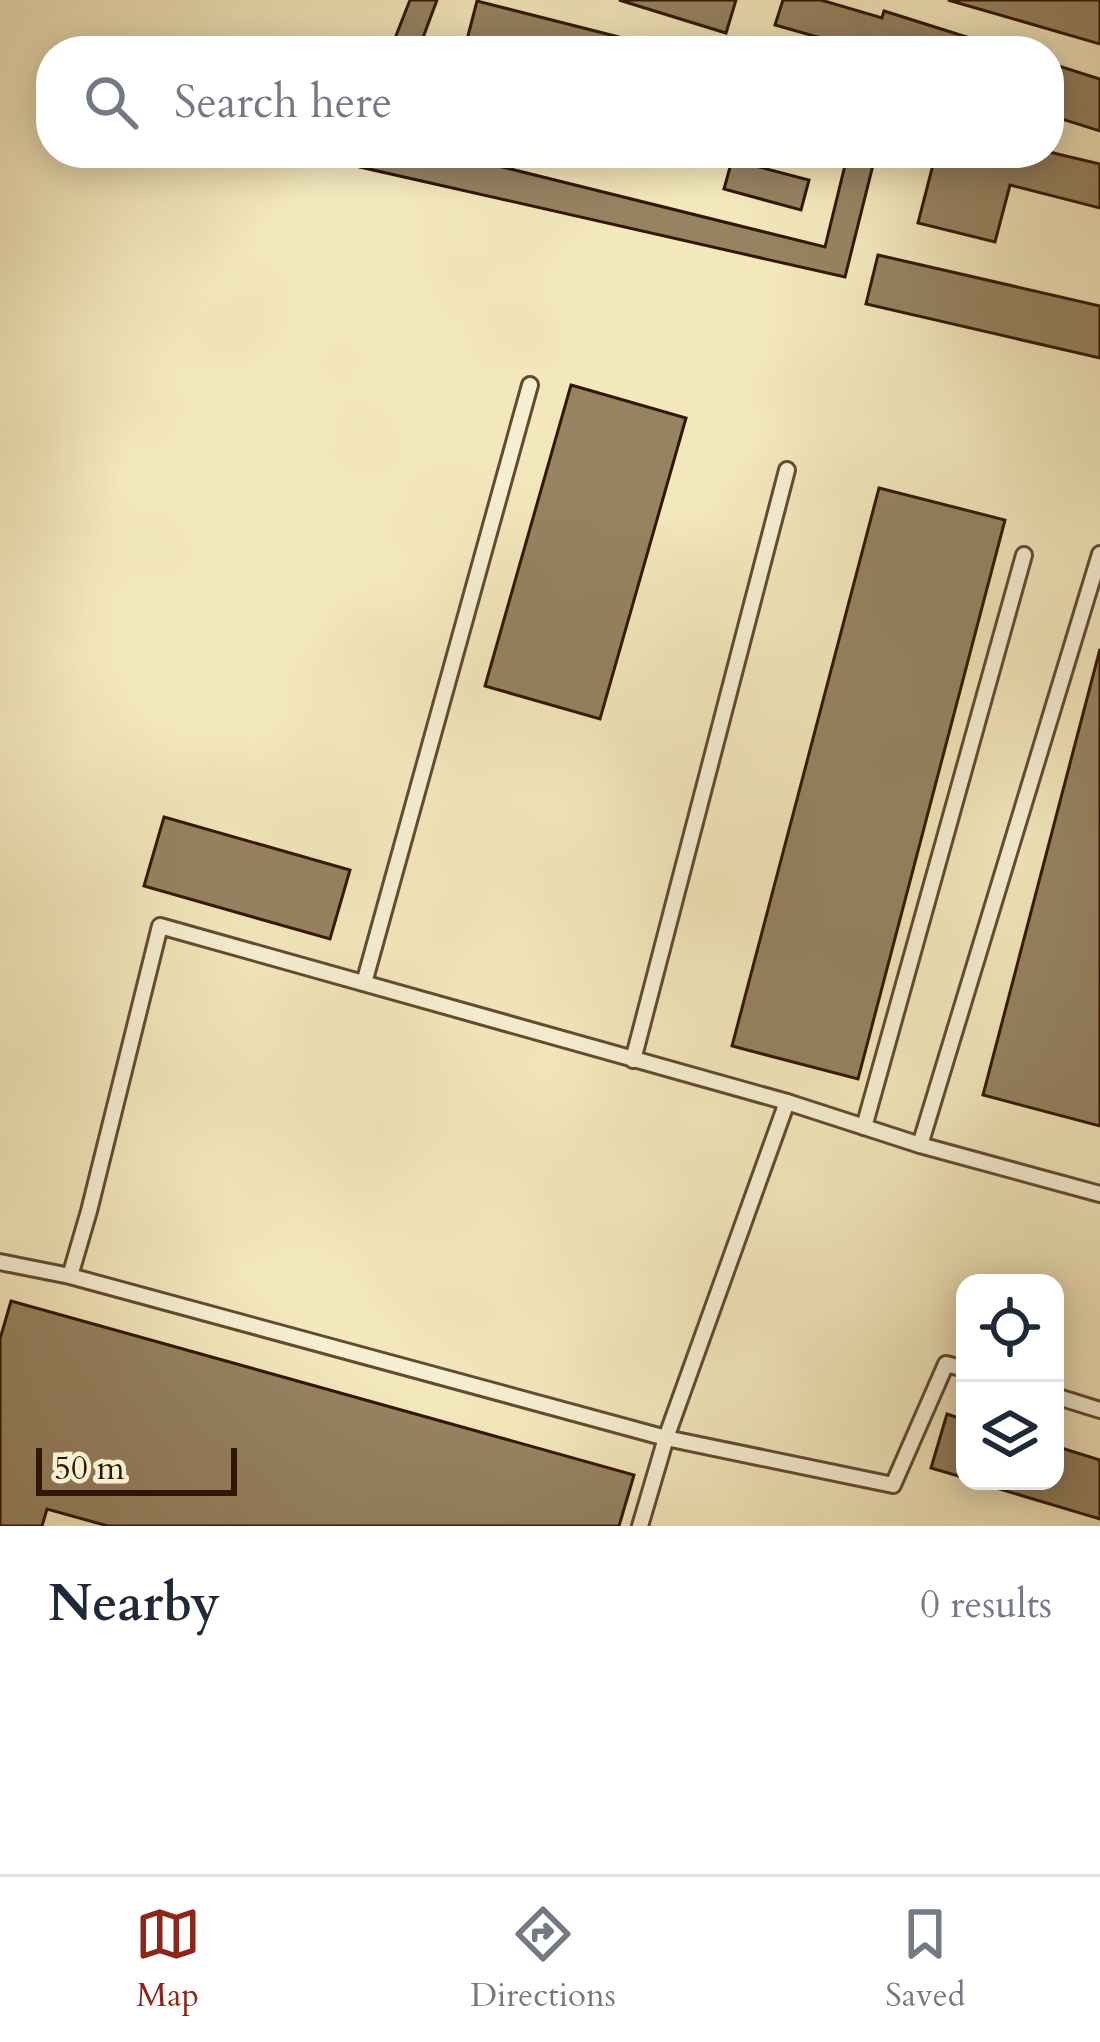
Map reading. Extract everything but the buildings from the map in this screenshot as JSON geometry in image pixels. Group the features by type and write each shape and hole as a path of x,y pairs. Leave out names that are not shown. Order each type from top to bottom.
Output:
{"lane":[{"path":"364,983 530,385"},
{"path":"633,1060 787,470"},
{"path":"920,1145 1100,554"},
{"path":"864,1127 1024,555"},
{"path":"70,1276 160,926 1100,1194"},
{"path":"640,1526 666,1438 787,1102"},
{"path":"0,1262 70,1276 666,1438 892,1485 946,1364 956,1367"},
{"path":"1064,1399 1100,1410"}]}
